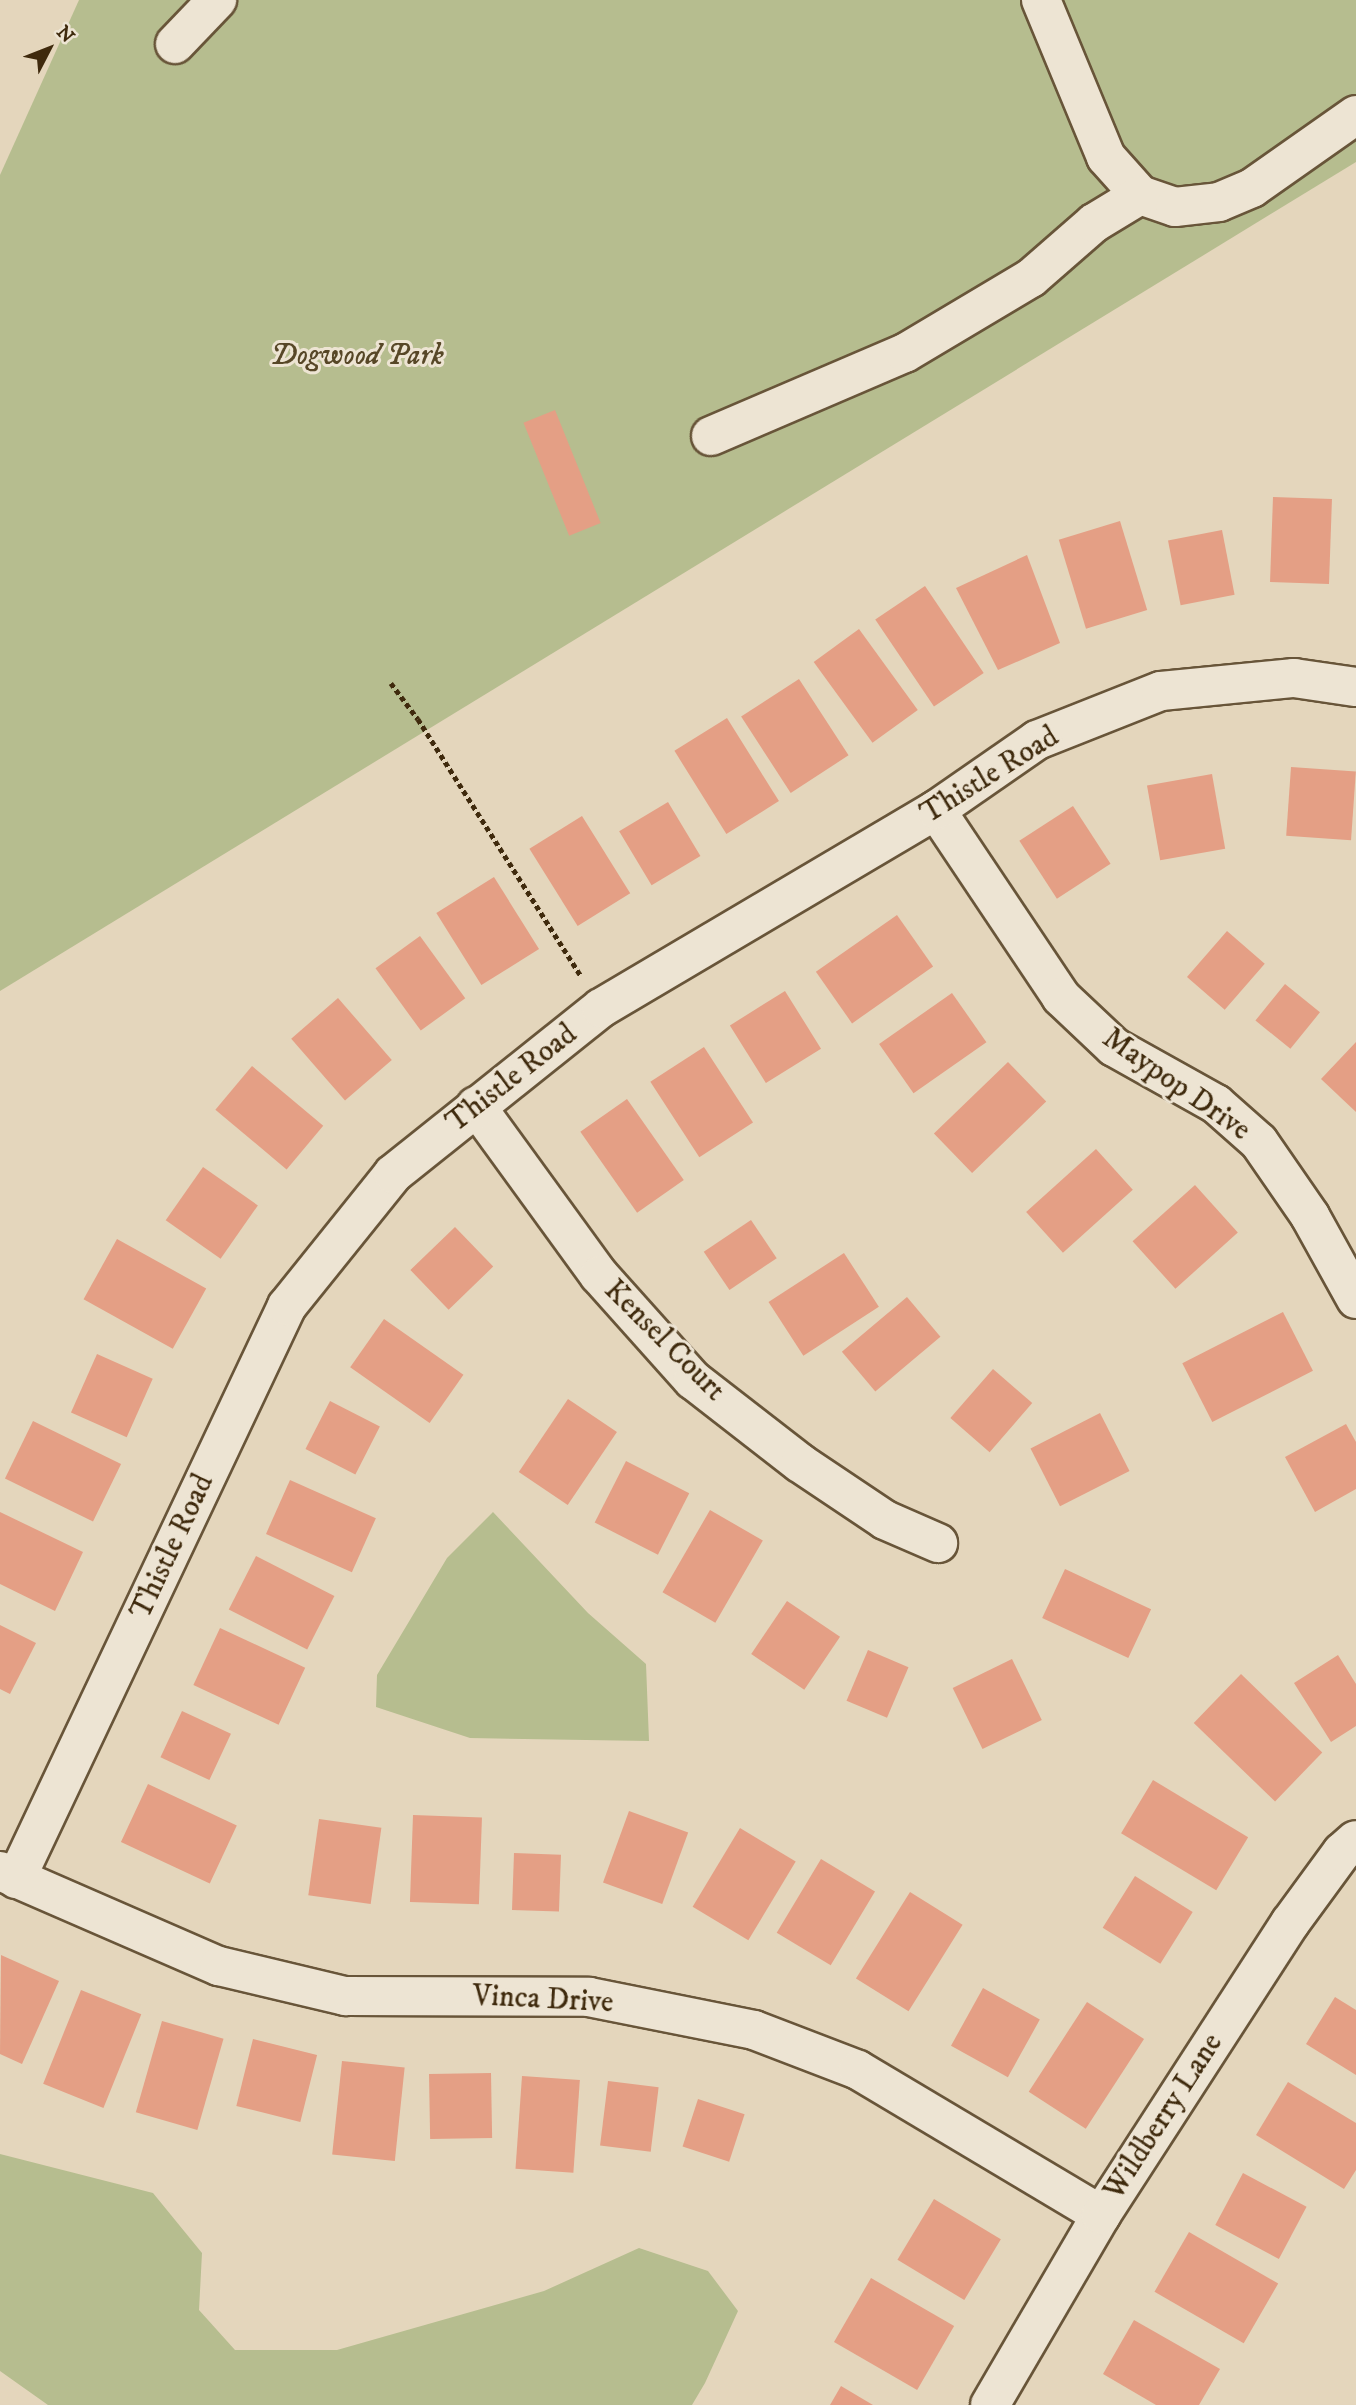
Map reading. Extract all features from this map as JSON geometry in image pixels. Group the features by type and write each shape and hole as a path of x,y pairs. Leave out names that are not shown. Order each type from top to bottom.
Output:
{"street":[{"path":"176,44 217,0"},
{"path":"1041,0 1106,158 1140,195 1175,207 1219,202 1252,188 1356,115"},
{"path":"711,436 905,353 1031,278 1094,223 1140,195"},
{"name":"Thistle Road","path":"8,1875 288,1306 393,1174 601,1008 936,810 1037,740 1161,691 1294,678 1356,687"},
{"name":"Maypop Drive","path":"936,810 1061,996 1114,1047 1216,1104 1259,1142 1310,1216 1356,1299"},
{"name":"Kensel Court","path":"476,1106 599,1275 693,1380 800,1463 874,1513 938,1543"},
{"name":"Wildberry Lane","path":"990,2405 1101,2215 1290,1923 1342,1852 1356,1840"},
{"name":"Vinca Drive","path":"8,1875 219,1966 345,1996 589,1997 754,2029 858,2070 1101,2215"}],"path":[{"path":"391,683 418,719 601,1008"}],"green space":[{"name":"Dogwood Park","path":"79,0 1356,0 1356,162 0,991 0,175"},
{"path":"493,1512 588,1613 646,1664 649,1741 470,1738 376,1707 377,1675 447,1558"},
{"path":"0,2154 153,2193 202,2253 199,2310 235,2350 337,2350 544,2291 639,2248 708,2271 738,2311 692,2405 48,2405 0,2371"}],"building":[{"path":"555,410 601,523 569,536 523,423"},
{"path":"1273,497 1332,499 1329,584 1270,582"},
{"path":"1120,521 1147,610 1086,629 1059,540"},
{"path":"1222,530 1235,595 1181,605 1168,540"},
{"path":"1027,555 1060,643 998,670 956,588"},
{"path":"925,586 984,673 934,707 875,620"},
{"path":"859,629 918,710 872,743 814,662"},
{"path":"799,679 849,755 791,793 741,717"},
{"path":"727,718 779,801 726,834 674,751"},
{"path":"1291,767 1356,772 1351,840 1286,836"},
{"path":"1212,774 1225,849 1160,860 1147,785"},
{"path":"668,802 700,856 652,885 619,831"},
{"path":"1073,806 1111,864 1057,899 1019,841"},
{"path":"582,816 630,893 578,926 529,849"},
{"path":"494,877 539,949 481,985 436,913"},
{"path":"897,915 933,967 852,1023 816,972"},
{"path":"1227,931 1265,964 1225,1010 1187,977"},
{"path":"420,936 465,998 421,1031 376,968"},
{"path":"1285,984 1320,1012 1290,1049 1255,1021"},
{"path":"785,991 821,1049 766,1083 730,1025"},
{"path":"952,993 986,1042 914,1093 879,1044"},
{"path":"338,998 392,1060 345,1101 291,1039"},
{"path":"1356,1042 1356,1112 1321,1079"},
{"path":"704,1047 753,1122 699,1157 650,1082"},
{"path":"1008,1062 1046,1102 972,1173 934,1134"},
{"path":"252,1066 323,1126 287,1169 215,1110"},
{"path":"627,1099 684,1180 637,1213 580,1132"},
{"path":"1096,1149 1133,1190 1063,1253 1026,1212"},
{"path":"203,1167 258,1205 221,1259 166,1220"},
{"path":"1195,1185 1238,1233 1175,1289 1133,1241"},
{"path":"751,1220 777,1258 729,1290 704,1252"},
{"path":"455,1227 493,1267 449,1310 410,1270"},
{"path":"117,1239 206,1288 173,1349 84,1299"},
{"path":"844,1253 879,1307 803,1356 769,1302"},
{"path":"907,1297 940,1337 875,1391 842,1352"},
{"path":"1283,1312 1313,1371 1212,1422 1182,1363"},
{"path":"384,1319 463,1375 430,1423 350,1367"},
{"path":"97,1354 153,1379 127,1437 71,1412"},
{"path":"993,1369 1032,1403 990,1452 950,1418"},
{"path":"568,1399 617,1432 568,1505 519,1472"},
{"path":"330,1401 380,1426 355,1475 305,1449"},
{"path":"1100,1413 1130,1471 1060,1506 1031,1448"},
{"path":"33,1421 121,1464 93,1521 5,1479"},
{"path":"1346,1424 1356,1442 1356,1489 1315,1512 1285,1457"},
{"path":"626,1461 689,1493 658,1555 595,1522"},
{"path":"290,1480 376,1518 352,1572 266,1534"},
{"path":"710,1510 763,1540 715,1623 662,1592"},
{"path":"0,1512 83,1552 55,1611 0,1584"},
{"path":"256,1556 334,1596 307,1649 229,1609"},
{"path":"1065,1569 1151,1609 1128,1658 1042,1618"},
{"path":"787,1601 840,1637 804,1690 751,1654"},
{"path":"0,1625 36,1643 10,1694 0,1689"},
{"path":"220,1628 305,1668 279,1725 193,1685"},
{"path":"868,1650 909,1667 887,1718 847,1701"},
{"path":"1338,1655 1356,1684 1356,1726 1331,1742 1294,1683"},
{"path":"1012,1659 1042,1720 982,1749 953,1688"},
{"path":"1241,1674 1322,1752 1275,1801 1194,1723"},
{"path":"182,1711 231,1734 209,1780 160,1757"},
{"path":"1153,1780 1248,1837 1216,1890 1121,1833"},
{"path":"148,1784 237,1825 210,1883 121,1842"},
{"path":"629,1811 688,1833 662,1904 603,1882"},
{"path":"413,1815 482,1817 479,1904 410,1902"},
{"path":"319,1819 381,1828 371,1904 308,1895"},
{"path":"740,1828 796,1861 748,1940 693,1907"},
{"path":"514,1853 561,1855 559,1912 512,1910"},
{"path":"821,1859 875,1891 831,1965 777,1933"},
{"path":"1135,1876 1193,1912 1160,1964 1103,1928"},
{"path":"910,1892 963,1925 909,2011 856,1979"},
{"path":"1,1955 59,1981 22,2064 0,2054"},
{"path":"983,1988 1040,2020 1008,2077 951,2046"},
{"path":"81,1990 141,2014 103,2108 43,2084"},
{"path":"1335,1997 1356,2010 1356,2075 1306,2044"},
{"path":"1087,2002 1144,2039 1086,2129 1029,2092"},
{"path":"162,2021 224,2039 197,2130 136,2112"},
{"path":"253,2039 317,2055 300,2122 236,2106"},
{"path":"342,2061 405,2068 395,2161 332,2154"},
{"path":"491,2073 492,2138 430,2139 429,2074"},
{"path":"522,2076 580,2080 573,2173 516,2169"},
{"path":"608,2081 659,2087 651,2152 600,2146"},
{"path":"1288,2082 1356,2123 1356,2170 1344,2189 1256,2135"},
{"path":"698,2099 745,2114 729,2162 683,2147"},
{"path":"1243,2173 1307,2207 1279,2259 1215,2225"},
{"path":"934,2199 1001,2239 964,2300 897,2260"},
{"path":"1189,2232 1278,2284 1244,2343 1154,2292"},
{"path":"871,2278 954,2326 917,2390 834,2342"},
{"path":"1134,2320 1220,2369 1199,2405 1156,2405 1103,2374"},
{"path":"841,2386 873,2405 830,2405"}]}
